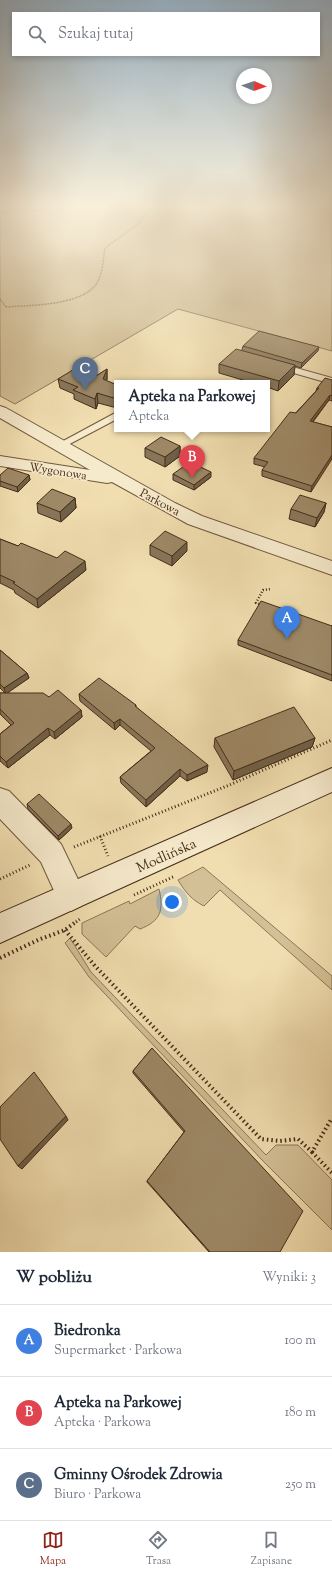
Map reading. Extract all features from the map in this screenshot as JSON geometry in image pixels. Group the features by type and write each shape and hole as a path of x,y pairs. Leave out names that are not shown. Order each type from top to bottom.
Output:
{"street":[{"name":"Parkowa","path":"0,411 168,508 195,520 332,568"},
{"name":"Wygonowa","path":"0,461 81,475 116,478"},
{"name":"Modlińska","path":"0,928 156,860 332,780"},
{"path":"0,800 53,855 72,896"}],"lane":[{"path":"267,363 332,381"},
{"path":"59,446 114,417"}],"path":[{"path":"0,300 6,307 50,304 90,292 98,282 102,263"},
{"path":"263,606 256,603 264,590 271,589"},
{"path":"0,879 53,855 227,786 332,740"},
{"path":"65,930 95,966 261,1139 280,1141 298,1139 332,1172"},
{"path":"312,1152 332,1118"}],"shaded area":[{"path":"0,263 332,263 332,351 178,309 15,404 0,396"},
{"path":"203,867 332,976 332,990 220,890 204,906 189,895 178,880"},
{"path":"159,889 161,909 157,918 147,926 140,929 135,926 106,957 82,934 82,923 129,901 130,904"},
{"path":"70,938 91,972 266,1155 276,1145 298,1145 332,1180 332,1230 263,1161 89,977 65,943"}],"building":[{"path":"259,331 319,347 302,363 243,346"},
{"path":"236,349 295,365 279,381 219,364"},
{"path":"76,368 96,376 107,369 103,379 114,384 114,398 97,393 95,399 73,390 78,387 58,379"},
{"path":"325,378 332,380 332,396 330,395 310,421 332,427 332,455 312,486 262,470 268,462 254,458 290,412 296,413 319,388 317,388"},
{"path":"161,437 180,446 165,457 145,448"},
{"path":"190,462 211,472 194,485 173,474"},
{"path":"8,468 29,475 17,487 0,481 0,475"},
{"path":"52,489 75,498 60,512 37,503"},
{"path":"300,495 326,503 317,518 291,509"},
{"path":"165,531 187,542 172,556 150,545"},
{"path":"0,539 18,546 21,543 57,558 65,551 85,561 37,599 13,583 15,582 0,575"},
{"path":"261,601 332,626 332,675 238,640"},
{"path":"0,650 27,673 4,688 0,684"},
{"path":"99,678 136,705 135,706 208,765 187,775 180,769 146,800 120,777 155,748 120,719 114,723 79,694"},
{"path":"58,690 81,710 54,732 48,728 6,762 0,756 0,734 14,723 0,709 0,693 43,693 49,697"},
{"path":"294,707 315,738 234,771 215,738"},
{"path":"39,794 71,824 58,836 27,804"},
{"path":"152,1048 303,1211 280,1252 210,1252 147,1181 185,1131 133,1071"},
{"path":"34,1072 66,1116 18,1166 0,1139 0,1107"}],"place":[{"name":"Gminny Ośrodek Zdrowia","path":"85,390"},
{"name":"Apteka na Parkowej","path":"192,478"},
{"name":"Biedronka","path":"287,639"}]}
